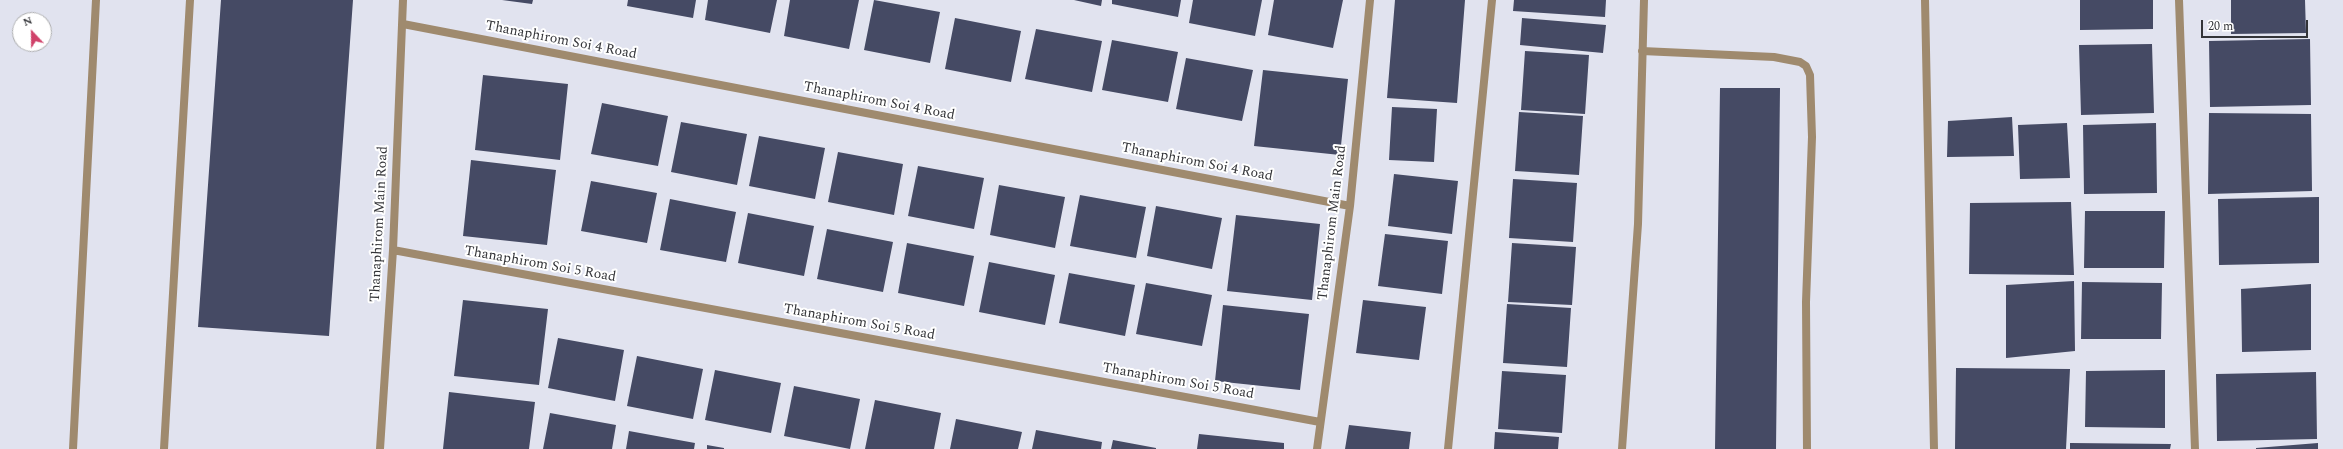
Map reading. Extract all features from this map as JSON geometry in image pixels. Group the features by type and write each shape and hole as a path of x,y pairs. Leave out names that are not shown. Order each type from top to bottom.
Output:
{"street":[{"path":"73,449 96,0"},
{"path":"164,449 190,0"},
{"name":"Thanaphirom Main Road","path":"380,449 393,250 403,0"},
{"name":"Thanaphirom Main Road","path":"1317,449 1350,206 1370,0"},
{"path":"1448,449 1492,0"},
{"path":"1622,449 1638,224 1644,0"},
{"path":"1925,0 1934,449"},
{"path":"2179,0 2195,449"},
{"name":"Thanaphirom Soi 4 Road","path":"403,24 1350,206"},
{"path":"1642,51 1774,57 1800,62 1806,66 1810,75 1812,137 1806,302 1807,449"},
{"name":"Thanaphirom Soi 5 Road","path":"393,250 1320,422"}],"building":[{"path":"221,0 353,0 329,336 198,327"},
{"path":"502,0 533,0 532,4"},
{"path":"628,0 696,0 693,18 627,6"},
{"path":"708,0 777,0 770,33 705,20"},
{"path":"790,0 859,0 849,49 784,36"},
{"path":"874,0 940,12 930,63 864,50"},
{"path":"1074,0 1102,0 1101,6"},
{"path":"1112,0 1181,0 1178,17 1112,4"},
{"path":"1193,0 1262,0 1255,36 1189,23"},
{"path":"1274,0 1343,0 1333,48 1268,35"},
{"path":"1395,0 1465,0 1457,103 1387,98"},
{"path":"1514,0 1606,0 1605,17 1513,11"},
{"path":"2080,0 2153,0 2153,29 2080,30"},
{"path":"2231,0 2305,0 2306,33 2231,34"},
{"path":"955,18 1021,31 1011,82 945,69"},
{"path":"1522,18 1606,25 1603,53 1520,45"},
{"path":"1036,29 1102,41 1092,92 1025,79"},
{"path":"2310,39 2311,105 2210,107 2209,41"},
{"path":"1112,40 1178,52 1168,102 1102,90"},
{"path":"2152,44 2154,113 2081,115 2079,45"},
{"path":"1525,51 1589,55 1585,114 1521,110"},
{"path":"1186,58 1253,70 1242,121 1176,109"},
{"path":"1263,70 1348,79 1340,155 1254,146"},
{"path":"483,75 568,84 560,160 475,150"},
{"path":"1720,88 1780,88 1776,449 1715,449"},
{"path":"602,103 668,116 658,166 591,154"},
{"path":"1392,107 1437,109 1434,162 1389,160"},
{"path":"1519,112 1583,116 1579,175 1515,171"},
{"path":"2209,113 2311,114 2312,191 2208,194"},
{"path":"2012,117 2014,156 1947,157 1948,121"},
{"path":"681,122 747,134 737,185 671,172"},
{"path":"2067,123 2070,178 2020,179 2018,125"},
{"path":"2156,123 2157,193 2084,194 2083,125"},
{"path":"759,136 825,148 815,199 749,186"},
{"path":"838,152 903,164 894,215 828,202"},
{"path":"471,160 556,170 547,245 463,236"},
{"path":"918,166 984,178 974,229 908,216"},
{"path":"1394,174 1458,181 1452,234 1388,226"},
{"path":"1513,179 1577,183 1573,242 1509,238"},
{"path":"591,181 657,193 647,243 581,231"},
{"path":"999,185 1065,197 1055,248 990,235"},
{"path":"1080,195 1146,207 1136,258 1070,246"},
{"path":"2319,197 2319,263 2219,265 2218,199"},
{"path":"670,199 736,212 726,262 660,250"},
{"path":"2071,202 2074,275 1969,274 1970,203"},
{"path":"1156,206 1222,218 1212,269 1147,256"},
{"path":"2085,211 2165,211 2164,268 2084,268"},
{"path":"748,213 814,226 804,276 738,263"},
{"path":"1236,215 1320,224 1312,300 1227,291"},
{"path":"827,229 893,242 883,292 817,279"},
{"path":"1385,234 1448,241 1442,294 1378,286"},
{"path":"907,243 974,256 964,306 898,293"},
{"path":"1512,243 1576,247 1572,305 1508,302"},
{"path":"989,262 1055,275 1045,325 979,312"},
{"path":"1069,273 1135,285 1125,336 1059,323"},
{"path":"2074,281 2075,351 2006,358 2006,285"},
{"path":"2082,282 2162,283 2161,339 2081,339"},
{"path":"1146,283 1212,295 1202,346 1136,334"},
{"path":"2311,284 2311,350 2242,352 2241,289"},
{"path":"463,300 548,309 539,385 454,376"},
{"path":"1363,300 1426,307 1419,360 1356,353"},
{"path":"1507,304 1571,308 1567,367 1503,363"},
{"path":"1223,305 1309,314 1300,390 1215,381"},
{"path":"558,338 624,350 615,401 548,388"},
{"path":"637,356 703,369 693,419 627,406"},
{"path":"1956,368 2070,369 2066,449 1955,449"},
{"path":"715,370 781,383 771,433 705,420"},
{"path":"2165,370 2165,428 2085,427 2086,371"},
{"path":"1502,371 1566,375 1562,433 1498,429"},
{"path":"2316,372 2317,439 2217,441 2216,374"},
{"path":"794,386 860,399 850,449 784,436"},
{"path":"449,392 535,402 529,449 443,449"},
{"path":"875,400 941,413 934,449 865,449"},
{"path":"550,413 616,425 612,449 543,449"},
{"path":"956,419 1022,432 1018,449 950,449"},
{"path":"1349,425 1411,432 1409,449 1345,449"},
{"path":"1036,430 1102,442 1101,449 1032,449"},
{"path":"629,431 695,443 694,449 626,449"},
{"path":"1495,432 1559,437 1558,449 1494,449"},
{"path":"1199,434 1284,443 1284,449 1197,449"},
{"path":"1113,440 1156,448 1156,449 1111,449"},
{"path":"2070,443 2171,444 2170,449 2070,449"},
{"path":"2318,443 2318,449 2256,449 2256,448"},
{"path":"707,445 724,448 724,449 707,449"}]}
